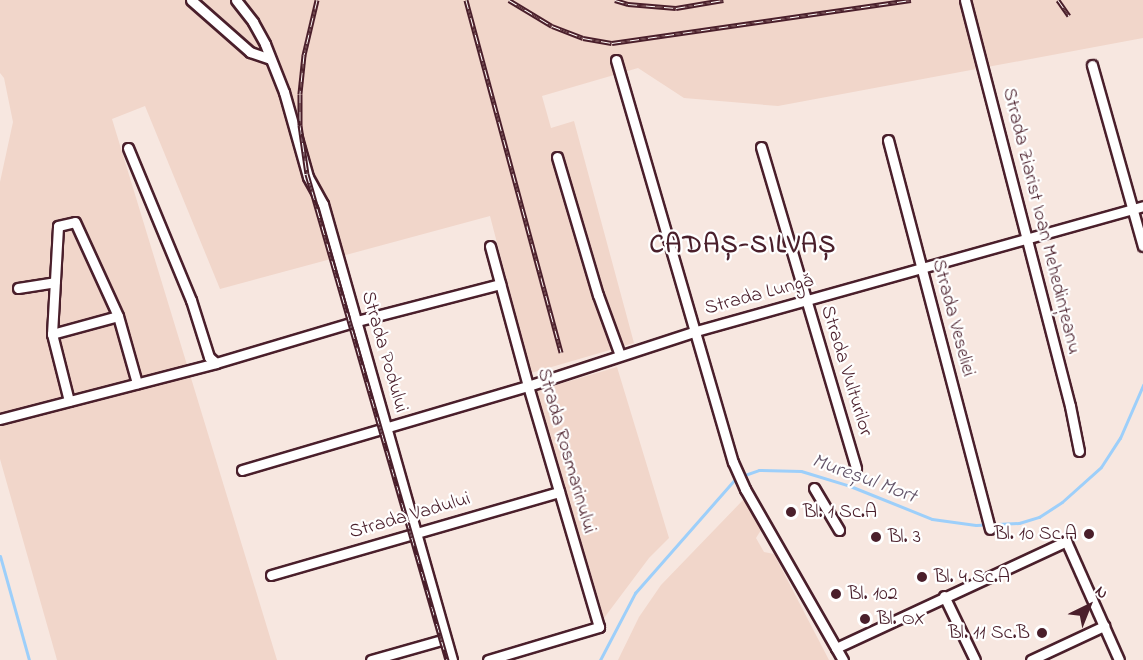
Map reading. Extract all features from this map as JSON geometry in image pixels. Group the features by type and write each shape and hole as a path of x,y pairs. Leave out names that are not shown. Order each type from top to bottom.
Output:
{"street":[{"path":"190,0 250,52 270,59"},
{"name":"Strada Podului","path":"236,0 253,22 270,59 286,101 308,177 323,204 452,660"},
{"name":"Strada Ziarist Ioan Mehedințeanu","path":"965,0 1079,451"},
{"path":"616,60 733,462 843,660"},
{"path":"1092,65 1138,207 1143,246"},
{"name":"Strada Veseliei","path":"888,140 990,529"},
{"name":"Strada Vulturilor","path":"761,147 856,468"},
{"path":"128,148 191,300 209,357 216,363"},
{"path":"557,157 598,295 620,355"},
{"name":"Strada Lungă","path":"242,470 528,386 696,331 1138,207"},
{"path":"69,401 52,334 58,226 75,222 118,316 137,383"},
{"name":"Strada Rosmarinului","path":"488,660 599,627 528,386 490,246"},
{"path":"18,288 55,282"},
{"path":"0,419 216,363 357,321 500,284"},
{"path":"52,334 118,316"},
{"path":"814,488 839,530"},
{"name":"Strada Vadului","path":"271,575 559,492"},
{"path":"836,648 1066,541 1119,660"},
{"path":"944,596 975,660"},
{"path":"1031,660 1104,626"},
{"path":"371,660 445,639"}],"shaded area":[{"path":"0,0 1143,0 1143,38 778,106 684,98 638,68 542,96 551,128 574,121 634,343 531,373 490,216 220,289 145,106 112,119 277,660 57,660 0,459 0,182 13,122 4,78 0,73"},
{"path":"617,367 669,538 649,558 604,618 536,391"},
{"path":"744,499 761,530 756,538 764,552 774,554 829,660 618,660 639,617 661,585"}],"waterway":[{"name":"Mureșul Mort","path":"600,660 635,593 736,478 759,470 801,471 850,486 932,519 976,525 1019,523 1039,517 1062,502 1101,467 1120,438 1143,385"},
{"name":"Mureșul Mort","path":"0,556 29,660"}],"railway":[{"path":"317,0 304,55 300,94 300,125 307,174 447,660"},
{"path":"466,0 561,352"},
{"path":"509,0 552,26 583,38 612,43 911,0"},
{"path":"615,0 628,4 676,8 723,0"},
{"path":"1058,0 1069,16"}],"place":[{"name":"Bl. 1 Sc.A","path":"791,512"},
{"name":"Bl. 10 Sc.A","path":"1089,534"},
{"name":"Bl. 3","path":"876,537"},
{"name":"Bl. 4 Sc.A","path":"922,577"},
{"name":"Bl. 102","path":"836,594"},
{"name":"Bl. OX","path":"865,619"},
{"name":"Bl. 11 Sc.B","path":"1042,633"}],"district":[{"name":"CADAȘ-SILVAȘ","path":"743,247"}]}
